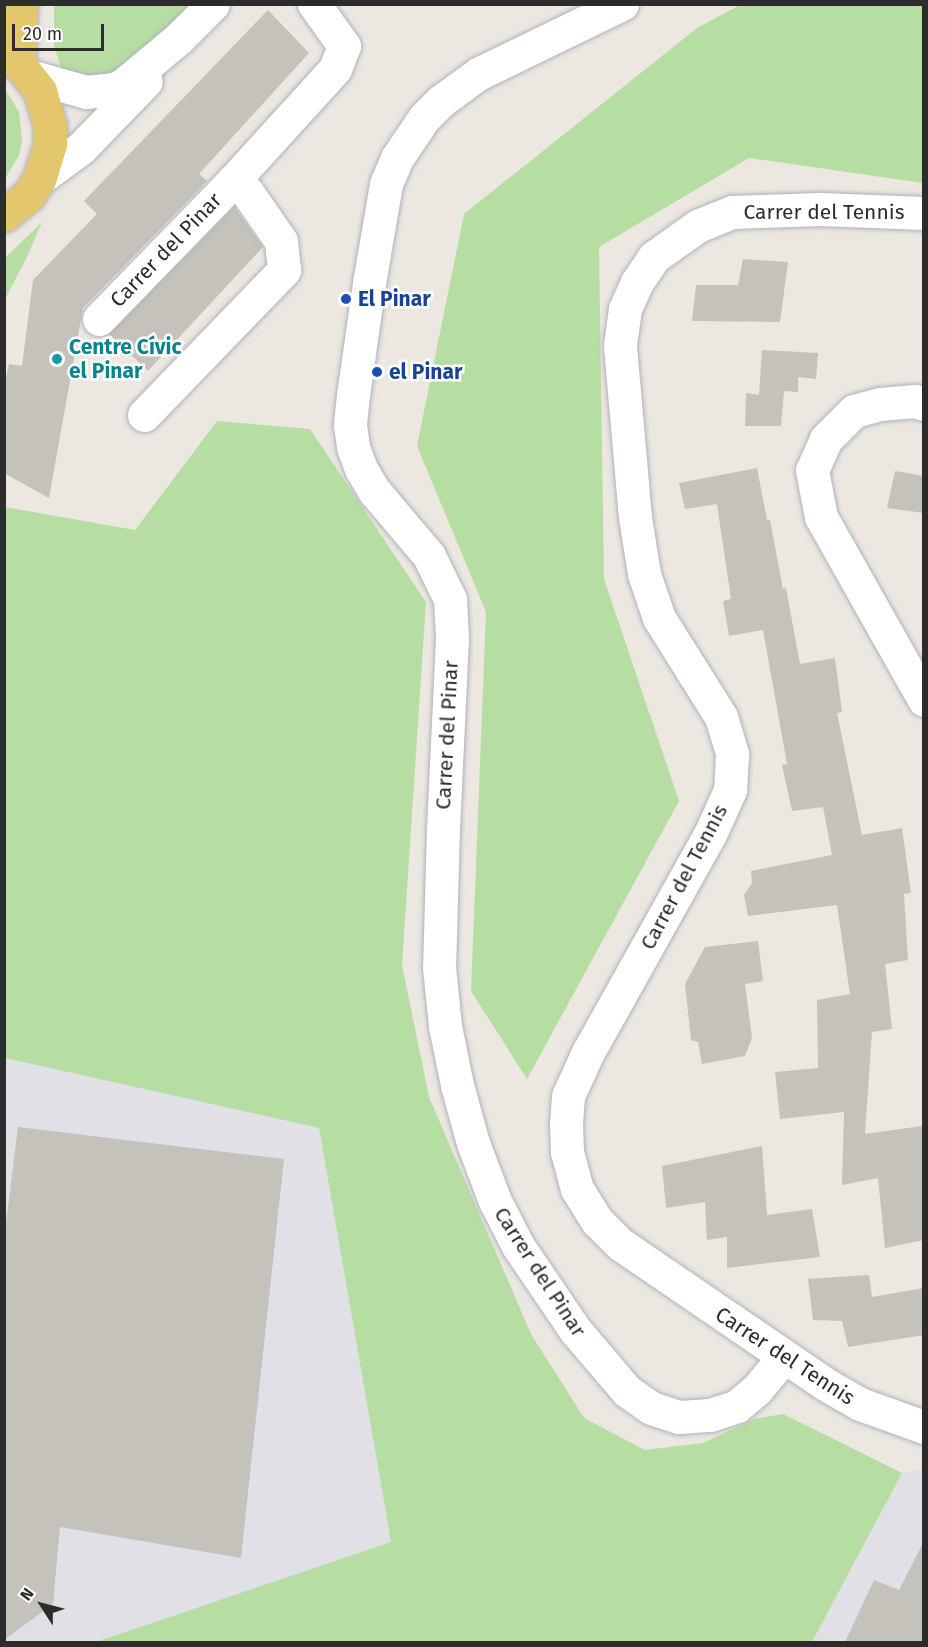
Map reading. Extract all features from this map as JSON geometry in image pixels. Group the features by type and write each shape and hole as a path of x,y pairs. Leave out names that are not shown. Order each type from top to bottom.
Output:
{"main road":[{"path":"4,215 29,195 39,179 50,144 47,108 18,65 21,4"}],"street":[{"path":"18,65 86,92 104,92 124,84 178,39 213,4"},
{"name":"Carrer del Pinar","path":"99,320 233,181 335,69 344,46 314,4"},
{"name":"Carrer del Pinar","path":"622,4 478,74 441,101 424,118 397,158 386,184 369,283 353,395 350,424 352,447 361,469 375,492 429,556 450,599 452,638 442,828 439,967 445,1026 458,1085 473,1143 494,1199 518,1246 575,1330 627,1391 651,1408 679,1417 710,1415 737,1406 757,1389 783,1358"},
{"path":"39,179 81,148 153,74 178,39"},
{"name":"Carrer del Pinar","path":"144,415 284,270 281,241 247,192 233,181"},
{"name":"Carrer del Tennis","path":"923,1426 860,1404 783,1358 620,1244 597,1221 577,1189 567,1152 568,1095 588,1052 710,834 730,790 732,754 721,717 659,618 644,574 635,517 620,346 625,309 637,282 654,257 699,225 732,212 820,209 924,213"},
{"path":"924,404 915,401 880,404 854,411 826,439 812,470 821,517 924,700"}],"shaded area":[{"path":"5,1058 319,1128 391,1542 350,1642 5,1642"},
{"path":"923,1469 923,1642 812,1642 902,1473"}],"green space":[{"path":"742,4 923,5 923,183 749,158 599,247 604,579 679,801 527,1079 471,991 486,612 417,446 464,214 697,28"},
{"path":"54,5 193,5 113,80 62,71 54,46"},
{"path":"5,89 19,112 22,141 19,155 5,179"},
{"path":"42,222 27,257 5,299 5,258"},
{"path":"217,421 310,429 426,602 402,965 429,1097 531,1334 584,1418 645,1450 703,1443 754,1419 783,1414 902,1473 812,1642 96,1642 391,1542 319,1128 5,1058 5,507 135,530"}],"building":[{"path":"268,10 309,53 199,174 207,181 83,308 49,498 4,473 4,386 9,364 22,366 33,280 97,214 84,201"},
{"path":"234,207 263,247 148,371 109,334"},
{"path":"743,259 788,262 780,322 692,321 696,285 738,285"},
{"path":"762,350 818,353 816,379 798,377 798,392 784,391 781,426 745,426 746,393 759,395"},
{"path":"757,468 783,589 786,588 800,664 835,658 842,712 837,713 862,835 902,828 911,893 904,894 908,960 885,964 892,1029 872,1032 865,1134 922,1126 924,1240 885,1248 878,1178 842,1185 844,1112 780,1119 775,1072 818,1068 817,1000 850,994 837,905 748,916 744,895 752,883 751,871 832,855 823,807 792,811 782,765 787,764 763,630 729,636 723,601 731,599 717,504 685,509 679,483"},
{"path":"895,471 924,476 924,513 887,508"},
{"path":"758,941 763,981 745,984 752,1038 745,1056 702,1064 698,1042 691,1040 685,984 705,947"},
{"path":"18,1127 284,1159 241,1558 60,1527 53,1604 4,1640 4,1240"},
{"path":"762,1146 767,1215 812,1209 820,1257 727,1268 727,1237 707,1240 705,1202 666,1208 662,1166"},
{"path":"869,1275 872,1297 924,1288 924,1335 848,1347 842,1321 813,1320 808,1279"},
{"path":"924,1541 924,1642 845,1642 874,1580 899,1590"}],"place":[{"name":"El Pinar","path":"346,299"},
{"name":"Centre Cívic el Pinar","path":"57,359"},
{"name":"el Pinar","path":"377,372"}]}
